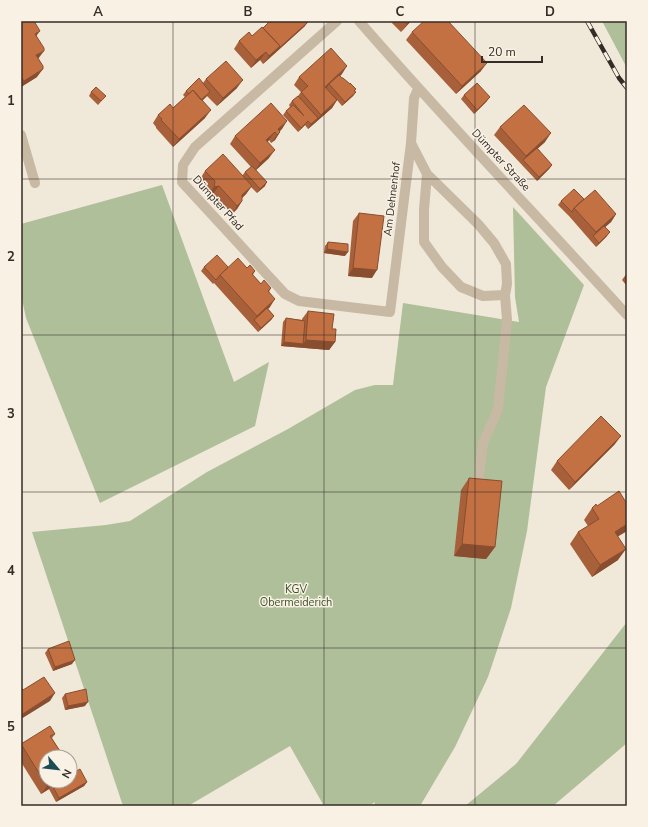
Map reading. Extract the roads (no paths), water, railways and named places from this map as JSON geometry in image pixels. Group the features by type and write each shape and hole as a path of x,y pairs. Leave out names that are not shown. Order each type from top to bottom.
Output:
{"street":[{"name":"Dümpter Pfad","path":"337,21 195,147 183,165 182,182 285,294 299,301 390,312"},
{"name":"Dümpter Straße","path":"359,21 418,89 552,232 627,315"},
{"name":"Am Dehnenhof","path":"390,312 411,143 414,98 418,89"},
{"path":"21,135 34,183"},
{"path":"411,143 427,174 478,224 494,243 506,264 507,284 505,295 507,320 498,409 483,443 478,482"},
{"path":"427,174 424,210 424,242 442,267 461,287 482,296 505,295"}],"railway":[{"path":"587,21 619,78 627,88"}],"park label":[{"name":"KGV Obermeiderich","path":"296,595"}]}
